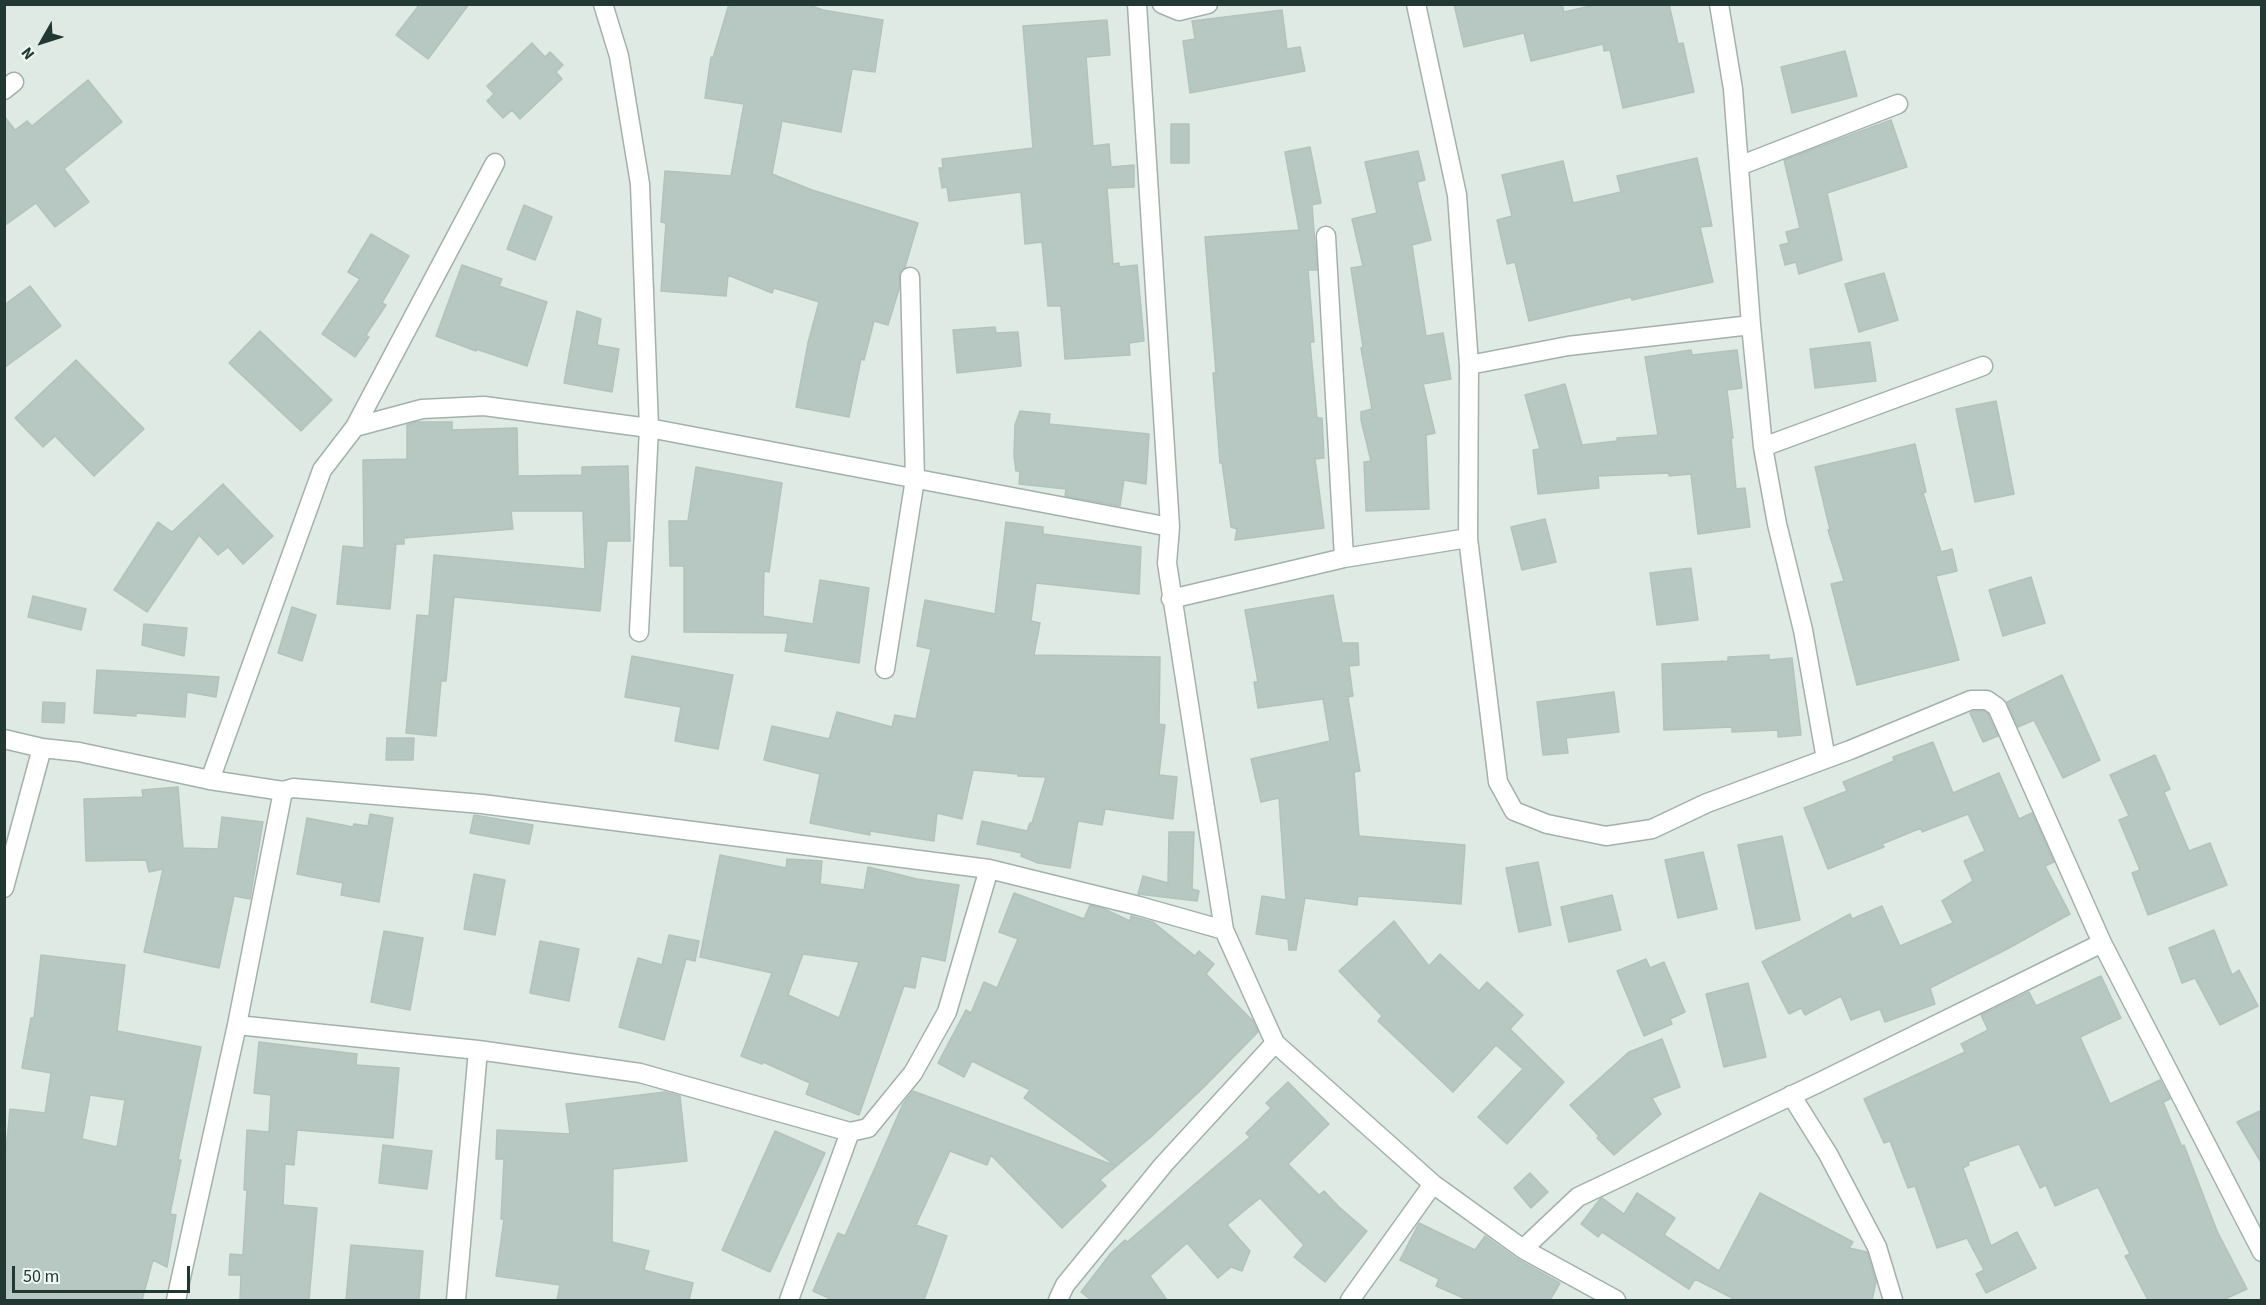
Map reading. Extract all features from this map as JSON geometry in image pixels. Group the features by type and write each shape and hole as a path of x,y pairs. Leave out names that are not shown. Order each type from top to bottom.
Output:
{"street":[{"path":"603,4 619,56 640,184 649,428 639,632"},
{"path":"1137,4 1170,527 1167,563 1224,930 1275,1043 1433,1184 1523,1249 1616,1300"},
{"path":"1162,4 1179,11 1208,4"},
{"path":"1416,4 1457,195 1469,365 1468,538 1498,782 1514,811 1546,824 1606,836 1652,829 1707,803 1826,759 1971,700 1987,700 1998,707 2102,943 2262,1252"},
{"path":"1719,4 1733,89 1750,325 1763,447 1777,524 1803,630 1826,759"},
{"path":"1739,166 1898,104"},
{"path":"210,780 322,470 355,427 495,164"},
{"path":"1326,236 1344,558"},
{"path":"885,669 915,479 910,277"},
{"path":"1469,365 1568,346 1750,325"},
{"path":"1763,447 1983,366"},
{"path":"355,427 422,409 484,406 649,428 1170,527"},
{"path":"1172,599 1344,558 1468,538"},
{"path":"4,740 42,748 79,752 210,780 283,791 292,788 482,804 989,869 1139,906 1224,930"},
{"path":"4,888 9,847 42,748"},
{"path":"177,1300 237,1025 283,791"},
{"path":"237,1025 478,1050 640,1073 850,1132 868,1128 913,1073 947,1012 989,869"},
{"path":"1523,1249 1578,1197 2102,943"},
{"path":"1058,1300 1065,1285 1164,1164 1275,1043"},
{"path":"456,1300 478,1050"},
{"path":"1791,1095 1828,1155 1877,1247 1893,1300"},
{"path":"789,1300 850,1132"},
{"path":"1350,1300 1433,1184"}],"building":[{"path":"420,4 469,4 428,59 396,35"},
{"path":"729,4 806,4 823,10 883,20 875,72 852,69 841,132 782,121 772,174 812,190 918,223 905,267 900,272 899,289 888,325 874,321 864,360 861,359 849,417 796,407 808,343 819,302 774,288 772,293 728,275 726,296 661,291 666,223 661,222 665,171 731,176 744,104 705,98 711,57 713,58"},
{"path":"1454,4 1562,4 1564,12 1599,4 1669,4 1678,44 1683,43 1694,92 1623,108 1610,50 1604,51 1603,44 1531,61 1524,33 1464,47"},
{"path":"1282,10 1287,49 1300,47 1305,71 1190,93 1183,41 1195,39 1192,21"},
{"path":"1107,20 1110,55 1086,57 1093,146 1109,144 1111,167 1134,165 1134,187 1107,188 1113,264 1119,263 1119,267 1137,265 1144,341 1129,343 1130,355 1065,359 1061,306 1048,306 1042,242 1025,244 1021,192 949,201 947,187 942,188 939,168 943,168 942,159 1033,148 1023,26"},
{"path":"532,43 545,57 550,52 563,65 556,72 562,79 520,119 512,110 503,118 487,101 494,94 487,86"},
{"path":"1845,51 1857,96 1792,113 1781,67"},
{"path":"88,80 122,122 64,169 89,202 55,227 36,203 4,226 4,116 15,130 27,121 32,126"},
{"path":"1891,120 1907,167 1827,193 1842,260 1799,274 1796,262 1785,265 1780,245 1789,243 1786,232 1800,228 1784,160"},
{"path":"1171,124 1189,124 1189,163 1171,163"},
{"path":"1310,147 1321,203 1312,205 1317,270 1308,270 1314,342 1310,342 1317,418 1322,418 1324,458 1315,459 1324,528 1235,540 1237,529 1231,527 1222,463 1220,463 1213,373 1216,373 1205,237 1299,230 1285,152"},
{"path":"1418,151 1425,180 1417,182 1431,240 1412,245 1426,336 1443,333 1451,379 1423,384 1435,433 1426,435 1429,509 1366,511 1364,462 1371,461 1361,412 1372,409 1361,348 1363,347 1351,268 1363,266 1352,219 1377,213 1365,162"},
{"path":"1697,158 1712,226 1700,227 1713,282 1632,300 1631,297 1529,321 1515,262 1507,264 1497,220 1512,216 1502,175 1563,161 1573,203 1621,192 1617,176"},
{"path":"524,205 552,217 535,260 507,249"},
{"path":"371,234 409,256 382,303 386,305 366,335 369,337 355,357 322,334 360,279 348,272"},
{"path":"462,265 502,279 499,286 547,302 527,366 436,336"},
{"path":"1884,273 1898,320 1859,332 1845,284"},
{"path":"30,286 61,326 4,368 4,305"},
{"path":"577,311 601,319 597,345 619,349 612,392 564,383"},
{"path":"995,327 996,333 1018,332 1021,366 957,373 953,330"},
{"path":"260,331 332,400 301,431 229,363"},
{"path":"1870,342 1876,381 1815,388 1810,349"},
{"path":"1691,350 1692,355 1737,350 1742,388 1727,390 1736,489 1745,488 1750,527 1698,534 1691,474 1598,476 1599,488 1538,494 1533,450 1540,449 1525,395 1565,384 1582,445 1617,441 1617,438 1658,435 1645,357"},
{"path":"76,360 144,429 94,476 55,436 43,447 15,418"},
{"path":"1996,401 2014,494 1975,502 1956,409"},
{"path":"1020,411 1050,414 1049,424 1149,434 1146,484 1124,480 1120,506 1065,496 1066,489 1019,484 1020,471 1016,471 1014,456 1015,425"},
{"path":"416,422 452,422 452,430 517,428 518,476 582,475 582,467 628,466 630,541 607,541 600,611 454,597 446,681 441,681 436,736 406,733 417,615 429,616 434,555 585,569 583,511 511,511 513,529 404,538 404,544 396,544 390,609 337,604 343,546 364,548 363,460 407,459 407,425"},
{"path":"1915,444 1926,492 1923,493 1941,552 1952,549 1957,571 1936,576 1959,660 1857,685 1831,584 1844,581 1828,530 1830,530 1815,467"},
{"path":"696,467 782,483 769,572 764,571 763,616 813,624 820,580 869,588 859,663 785,651 788,633 684,632 684,566 670,566 669,521 688,521"},
{"path":"223,484 273,536 243,564 228,547 218,555 199,535 147,612 114,590 158,522 172,532"},
{"path":"1545,519 1556,562 1522,570 1511,527"},
{"path":"1006,522 1043,527 1043,534 1141,547 1139,594 1036,583 1031,621 1040,623 1034,655 1160,657 1159,724 1165,725 1159,775 1177,777 1173,819 1105,809 1102,825 1078,821 1070,868 1038,863 1021,856 1022,853 977,844 982,821 1027,831 1032,823 1046,777 973,770 962,819 937,813 934,841 870,831 870,835 810,823 820,774 764,760 772,726 829,739 837,712 892,727 895,715 916,719 931,649 917,646 925,600 995,614"},
{"path":"1691,568 1698,620 1657,625 1650,573"},
{"path":"2031,577 2045,623 2003,636 1989,590"},
{"path":"1333,595 1342,643 1358,643 1359,665 1349,666 1353,696 1348,697 1360,771 1354,772 1359,836 1465,845 1461,904 1358,896 1357,905 1305,898 1296,950 1289,950 1288,939 1256,934 1262,896 1286,900 1279,798 1261,802 1251,759 1330,741 1323,699 1258,708 1254,682 1258,682 1245,610"},
{"path":"33,596 86,609 81,630 28,617"},
{"path":"292,607 316,615 302,661 278,653"},
{"path":"144,624 187,628 184,656 142,645"},
{"path":"1769,655 1769,660 1792,658 1801,735 1778,737 1778,730 1732,732 1732,727 1664,730 1662,664 1728,661 1728,657"},
{"path":"632,656 733,675 718,749 675,741 681,707 625,697"},
{"path":"97,670 219,677 216,697 187,692 185,717 136,713 136,716 94,713"},
{"path":"2062,675 2100,760 2063,778 2034,720 2018,727 2007,702"},
{"path":"1614,692 1619,732 1566,738 1568,753 1543,755 1537,702"},
{"path":"43,702 65,703 64,723 42,722"},
{"path":"1983,711 1988,714 1998,736 1983,742 1970,713"},
{"path":"387,738 414,738 413,760 386,760"},
{"path":"1933,742 1953,793 1999,773 2019,819 2032,813 2054,862 2045,866 2070,914 1930,988 1935,1004 1885,1022 1880,1009 1851,1020 1841,996 1805,1015 1801,1008 1789,1014 1762,962 1850,914 1852,919 1882,906 1900,946 1953,923 1942,901 1973,881 1964,861 1985,851 1968,814 1922,832 1921,828 1882,844 1884,847 1828,869 1804,808 1847,791 1843,782 1894,761 1893,757"},
{"path":"2155,755 2170,789 2164,792 2189,851 2210,843 2227,885 2148,915 2132,873 2140,870 2119,820 2129,816 2110,775"},
{"path":"178,787 183,848 218,849 222,817 263,822 250,899 234,896 219,968 144,952 163,869 149,872 146,860 86,861 84,799 143,797 142,790"},
{"path":"370,814 393,818 379,902 341,895 343,883 297,874 307,818 353,827 354,824 368,826"},
{"path":"474,815 533,825 529,844 470,833"},
{"path":"1169,832 1194,832 1192,889 1199,891 1197,901 1138,894 1143,876 1168,883"},
{"path":"1782,836 1800,920 1756,929 1738,845"},
{"path":"1703,852 1717,909 1678,918 1665,860"},
{"path":"720,855 786,868 787,859 822,861 820,884 864,890 868,867 917,879 959,885 945,961 921,956 915,988 904,986 859,1115 806,1094 810,1083 763,1062 762,1064 741,1056 772,973 700,957","holes":["803,954 859,962 839,1018 788,995"]},
{"path":"1538,862 1551,925 1519,932 1506,868"},
{"path":"474,874 505,880 495,935 464,929"},
{"path":"1014,893 1084,919 1090,905 1130,921 1131,916 1153,922 1195,956 1199,951 1214,964 1206,974 1253,1021 1258,1032 1152,1136 1100,1180 1106,1186 1062,1228 991,1155 987,1165 950,1151 916,1225 947,1236 924,1300 833,1300 813,1291 838,1233 845,1236 903,1104 913,1091 1116,1166 1024,1098 1030,1090 972,1061 964,1077 938,1063 966,1010 971,1013 984,982 997,988 1018,939 999,932"},
{"path":"1612,895 1621,930 1569,942 1561,907"},
{"path":"1394,921 1429,966 1440,954 1479,991 1487,982 1523,1015 1510,1029 1564,1082 1507,1144 1478,1117 1523,1069 1496,1045 1453,1092 1378,1021 1382,1016 1339,971"},
{"path":"2214,930 2232,975 2239,970 2258,1006 2220,1025 2195,978 2182,983 2169,948"},
{"path":"384,931 423,938 410,1010 371,1002"},
{"path":"669,935 699,941 695,961 686,959 664,1040 619,1027 638,958 662,965"},
{"path":"540,941 579,949 569,1001 530,993"},
{"path":"41,955 125,965 117,1031 201,1047 178,1160 181,1160 170,1214 176,1215 167,1267 153,1260 142,1300 4,1300 4,1170 10,1109 45,1113 51,1073 22,1068 31,1018 34,1018","holes":["90,1095 125,1100 117,1147 82,1139"]},
{"path":"1646,959 1650,968 1664,962 1685,1012 1670,1019 1672,1024 1644,1036 1617,971"},
{"path":"2101,976 2121,1018 2080,1037 2110,1104 2160,1080 2170,1099 2163,1102 2182,1147 2184,1145 2217,1231 2247,1289 2223,1300 2148,1300 2125,1256 2130,1254 2098,1187 2055,1206 2046,1185 2040,1188 2019,1144 1968,1162 1969,1165 1963,1168 1991,1246 2017,1232 2036,1268 1986,1293 1976,1274 1984,1270 1967,1238 1937,1248 1915,1186 1908,1188 1890,1141 1884,1143 1864,1099 1965,1052 1961,1044 1988,1030 1981,1015 2029,992 2036,1006"},
{"path":"1748,983 1766,1057 1724,1067 1706,994"},
{"path":"1662,1039 1680,1087 1652,1098 1661,1114 1614,1155 1570,1105 1629,1052"},
{"path":"259,1042 357,1054 356,1065 399,1068 393,1138 297,1130 294,1165 285,1164 283,1205 317,1208 309,1300 240,1300 241,1275 229,1275 230,1254 243,1255 247,1190 244,1190 247,1130 269,1132 271,1095 254,1093"},
{"path":"1288,1082 1329,1124 1288,1164 1319,1195 1324,1191 1367,1231 1325,1282 1294,1257 1304,1245 1260,1198 1227,1225 1250,1251 1242,1271 1231,1267 1218,1278 1187,1243 1150,1276 1167,1300 1091,1300 1081,1292 1111,1253 1125,1240 1127,1242 1250,1137 1246,1133 1271,1108 1266,1103"},
{"path":"665,1092 680,1096 687,1161 613,1169 612,1242 649,1251 644,1270 693,1283 689,1300 557,1300 560,1285 496,1276 504,1219 501,1219 504,1159 496,1159 497,1130 570,1134 566,1104"},
{"path":"2262,1110 2262,1164 2237,1122"},
{"path":"775,1131 825,1153 770,1272 722,1250"},
{"path":"383,1145 432,1151 427,1189 379,1183"},
{"path":"1530,1173 1548,1192 1531,1208 1514,1188"},
{"path":"1637,1193 1675,1218 1664,1235 1719,1271 1760,1193 1853,1242 1849,1248 1867,1252 1876,1282 1872,1300 1736,1300 1695,1279 1689,1289 1602,1232 1598,1237 1581,1224 1600,1199 1602,1198 1624,1214"},
{"path":"1419,1223 1475,1250 1485,1236 1517,1259 1560,1283 1550,1300 1468,1300 1436,1286 1439,1279 1400,1260"},
{"path":"351,1245 423,1251 419,1300 346,1300"}]}
